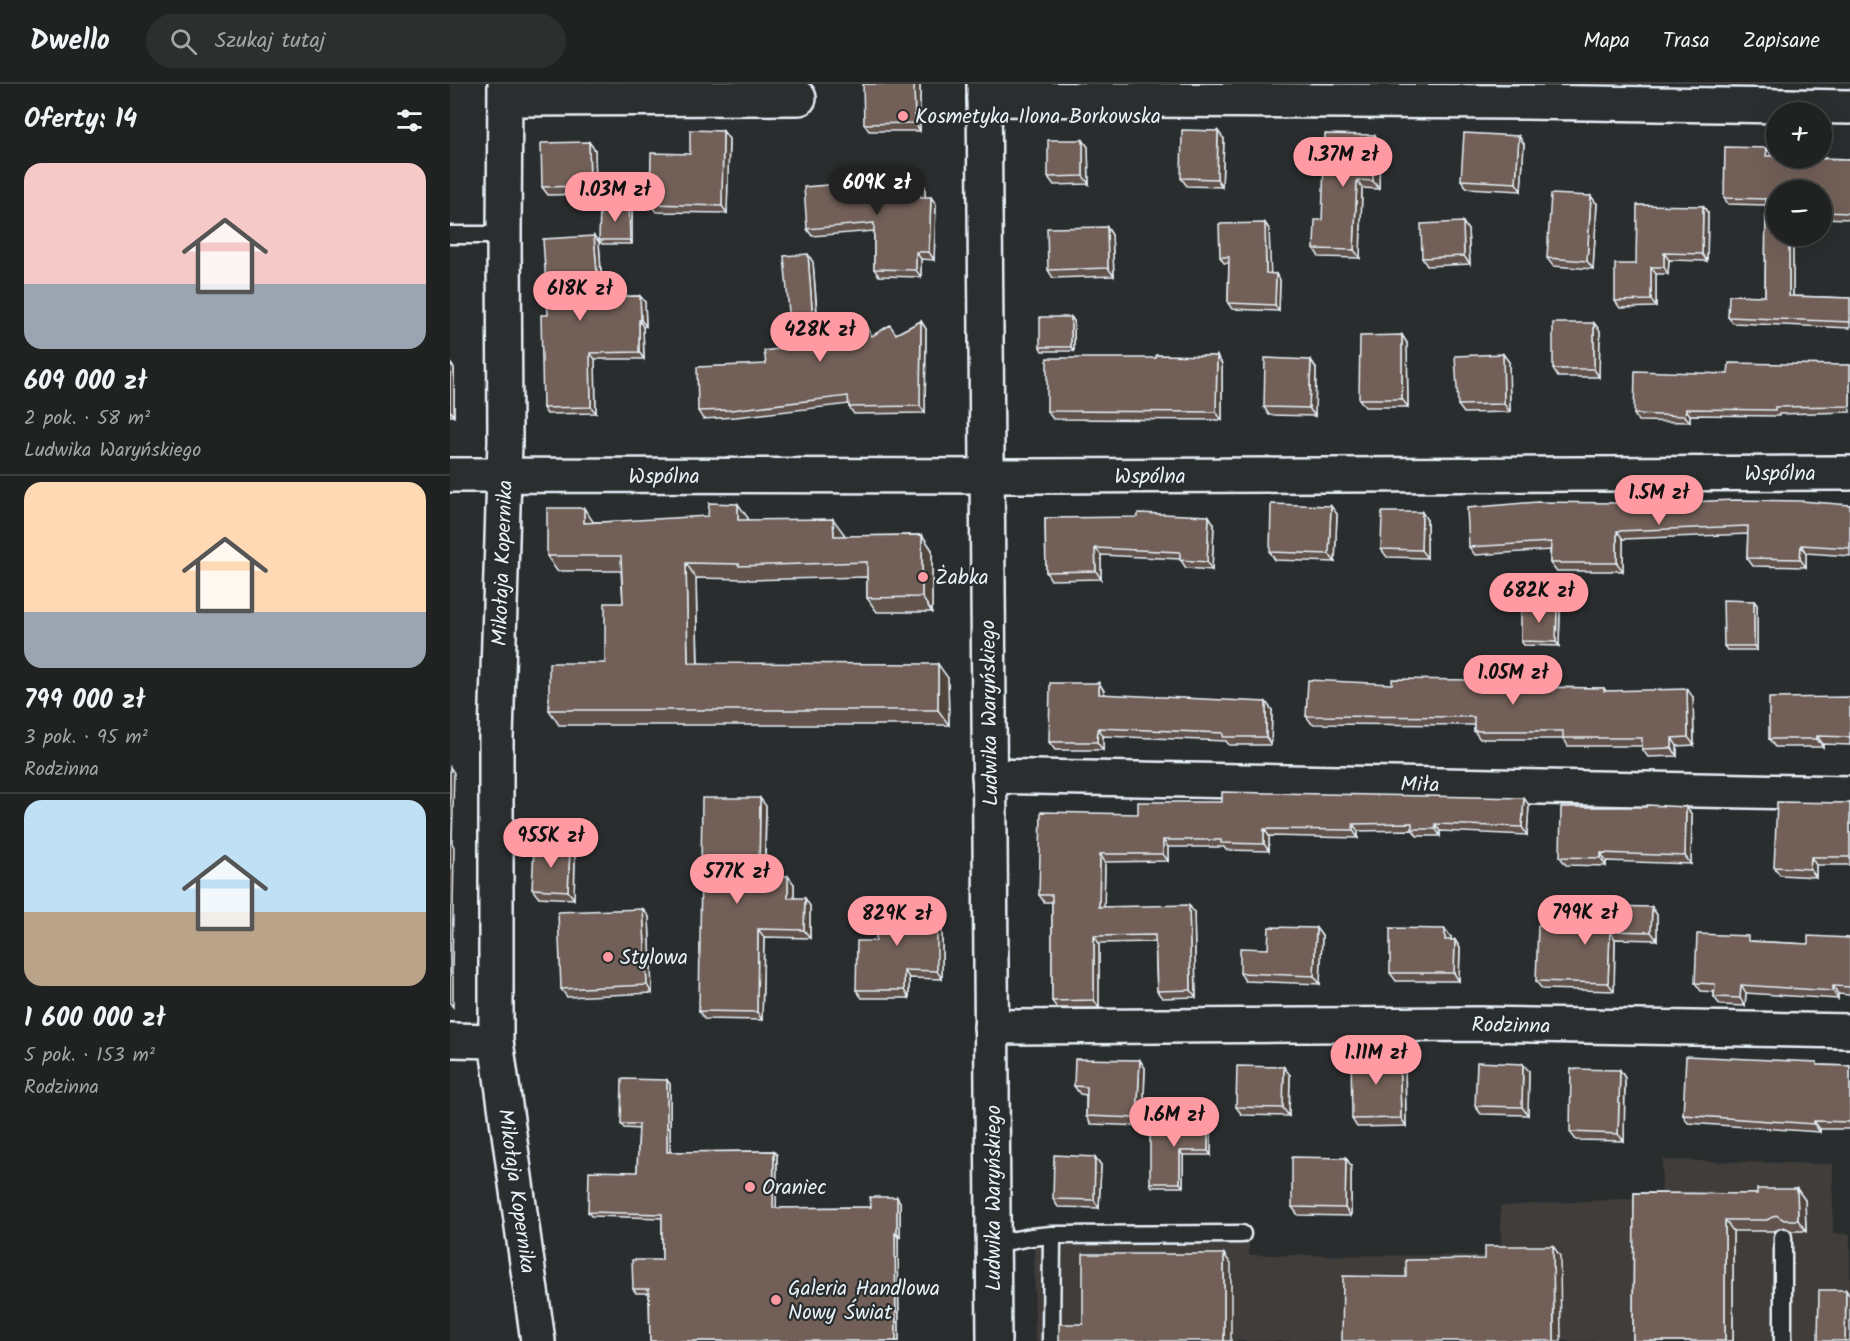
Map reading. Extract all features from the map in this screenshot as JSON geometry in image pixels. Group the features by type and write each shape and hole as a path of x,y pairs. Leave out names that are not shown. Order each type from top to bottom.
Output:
{"street":[{"path":"505,91 799,98"},
{"name":"Mikołaja Kopernika","path":"505,91 505,476 496,738 496,1041 538,1341"},
{"path":"984,92 1524,93 1850,107"},
{"name":"Ludwika Waryńskiego","path":"984,92 994,1341"},
{"name":"Wspólna","path":"450,475 1850,473"},
{"name":"Miła","path":"989,776 1850,793"},
{"name":"Rodzinna","path":"992,1027 1478,1024 1850,1031"},
{"path":"450,1040 496,1041"}],"lane":[{"path":"450,235 504,235"},
{"path":"993,1244 1052,1235 1242,1234"},
{"path":"1052,1235 1052,1341"},
{"path":"1783,1237 1783,1341"}],"shaded area":[{"path":"1663,1160 1833,1164 1833,1233 1850,1234 1850,1341 1035,1341 1034,1239 1249,1240 1249,1255 1502,1256 1500,1206 1661,1197"}],"building":[{"path":"863,84 914,84 915,123 864,124"},
{"path":"690,130 723,131 722,206 650,204 651,153 690,154"},
{"path":"1182,130 1218,131 1217,179 1181,178"},
{"path":"1464,133 1519,136 1516,183 1461,180"},
{"path":"1325,134 1375,135 1373,181 1357,180 1354,250 1314,249 1315,220 1322,220"},
{"path":"1048,140 1083,140 1083,176 1048,177"},
{"path":"589,142 590,186 542,187 541,143"},
{"path":"1725,147 1766,148 1766,168 1832,168 1832,159 1850,159 1850,213 1832,212 1832,180 1766,180 1766,199 1724,198"},
{"path":"875,178 920,179 920,197 931,197 929,252 916,252 916,270 874,269 874,223 807,229 804,187 875,181"},
{"path":"1551,194 1591,196 1587,261 1547,258"},
{"path":"1766,199 1766,246 1789,246 1789,296 1850,298 1850,322 1728,317 1729,295 1765,296"},
{"path":"629,205 630,240 599,240 600,206"},
{"path":"1637,205 1703,206 1702,254 1664,253 1664,267 1651,267 1651,300 1615,301 1615,264 1636,264"},
{"path":"1463,222 1464,256 1422,258 1421,224"},
{"path":"1265,223 1266,273 1276,274 1275,305 1228,303 1229,257 1220,257 1219,224"},
{"path":"1107,227 1108,268 1048,270 1047,228"},
{"path":"594,236 599,297 640,296 639,352 590,353 591,407 543,408 541,315 548,315 543,239"},
{"path":"808,254 815,349 864,322 872,336 890,325 896,334 921,321 920,406 849,407 848,396 731,410 698,411 697,367 766,364 764,351 792,347 784,256"},
{"path":"1040,317 1071,317 1071,347 1040,347"},
{"path":"1553,323 1594,323 1594,369 1553,369"},
{"path":"1402,335 1402,399 1359,399 1360,336"},
{"path":"1503,354 1504,404 1458,405 1455,356"},
{"path":"1156,355 1217,356 1216,412 1047,411 1047,358 1156,358"},
{"path":"1265,358 1311,360 1309,408 1264,407"},
{"path":"1729,363 1850,365 1850,406 1775,407 1775,410 1686,409 1685,416 1634,414 1635,371 1728,374"},
{"path":"1734,500 1801,501 1850,505 1850,548 1801,545 1800,559 1747,558 1748,526 1617,531 1617,563 1550,563 1551,542 1469,547 1467,508 1537,502 1618,503 1618,505"},
{"path":"709,503 738,504 738,520 833,519 834,536 922,535 922,597 867,598 867,562 739,566 739,564 686,563 688,663 938,664 938,710 549,710 549,663 605,663 605,603 623,603 621,556 547,556 547,508 584,508 584,523 708,516"},
{"path":"1271,504 1331,506 1329,554 1270,552"},
{"path":"1382,512 1422,512 1421,550 1381,549"},
{"path":"1138,513 1209,516 1207,562 1180,560 1180,552 1095,548 1096,571 1046,572 1045,518 1138,517"},
{"path":"1723,600 1754,601 1754,646 1724,646"},
{"path":"1521,607 1557,607 1556,642 1521,641"},
{"path":"1474,665 1519,666 1518,687 1604,688 1604,691 1687,689 1688,737 1672,738 1672,748 1642,749 1642,738 1563,738 1563,731 1474,731 1474,717 1306,716 1308,680 1392,684 1392,679 1474,680"},
{"path":"1050,683 1099,683 1099,694 1266,702 1266,737 1223,737 1223,733 1098,728 1097,742 1049,742"},
{"path":"1850,697 1850,737 1817,736 1817,739 1769,739 1769,698"},
{"path":"1222,792 1524,798 1522,827 1435,824 1436,829 1412,829 1412,823 1353,824 1353,830 1264,829 1264,844 1221,843 1221,840 1163,840 1163,854 1100,854 1099,907 1189,905 1191,990 1157,991 1155,935 1094,936 1094,1000 1052,1001 1052,895 1039,895 1041,812 1138,814 1138,802 1222,802"},
{"path":"702,798 760,798 759,876 788,876 788,898 805,898 804,930 758,929 757,1012 699,1011"},
{"path":"1777,802 1850,803 1850,857 1811,857 1810,869 1774,867"},
{"path":"1647,805 1686,807 1685,856 1601,853 1601,858 1560,857 1561,807 1646,807"},
{"path":"534,848 570,849 568,891 532,889"},
{"path":"876,905 933,905 932,919 937,919 937,971 904,970 904,990 856,990 857,941 876,941"},
{"path":"1603,906 1652,907 1651,932 1610,931 1608,983 1536,981 1538,925 1602,927"},
{"name":"Stylowa","path":"643,909 647,985 561,989 558,912"},
{"path":"1269,927 1316,928 1314,976 1240,973 1240,948 1268,949"},
{"path":"1390,928 1445,929 1445,940 1455,940 1454,973 1390,973"},
{"path":"1697,934 1748,936 1748,941 1808,944 1808,936 1850,938 1850,987 1833,986 1833,991 1741,985 1740,998 1714,997 1715,984 1695,983"},
{"path":"1399,1053 1401,1118 1352,1119 1351,1054"},
{"path":"1686,1056 1817,1062 1817,1065 1850,1066 1850,1122 1814,1121 1814,1124 1683,1115"},
{"path":"1075,1059 1140,1060 1137,1118 1086,1116 1087,1087 1074,1086"},
{"path":"1477,1062 1523,1064 1522,1107 1475,1106"},
{"path":"1237,1066 1284,1067 1283,1108 1236,1107"},
{"path":"1571,1069 1620,1070 1618,1134 1570,1132"},
{"path":"622,1079 667,1080 667,1152 774,1151 773,1208 871,1207 870,1197 897,1197 896,1341 650,1341 649,1289 633,1289 632,1260 662,1260 662,1214 588,1212 589,1171 637,1172 639,1124 621,1124"},
{"path":"1150,1122 1208,1123 1208,1151 1180,1151 1180,1183 1150,1183"},
{"path":"1054,1155 1095,1157 1094,1200 1053,1199"},
{"path":"1292,1157 1346,1158 1345,1208 1292,1207"},
{"path":"1757,1189 1797,1189 1798,1220 1784,1220 1776,1215 1767,1220 1725,1220 1725,1341 1633,1341 1634,1193 1757,1194"},
{"path":"1485,1246 1553,1246 1554,1341 1342,1341 1343,1276 1406,1277 1406,1260 1485,1259"},
{"path":"1083,1254 1224,1254 1224,1341 1059,1341 1059,1324 1083,1324"},
{"path":"1819,1290 1846,1290 1845,1341 1818,1341"}],"place":[{"name":"Kosmetyka Ilona Borkowska","path":"903,116"},
{"name":"Żabka","path":"923,577"},
{"name":"Stylowa","path":"608,957"},
{"name":"Oraniec","path":"750,1187"},
{"name":"Galeria Handlowa Nowy Świat","path":"776,1300"}]}
